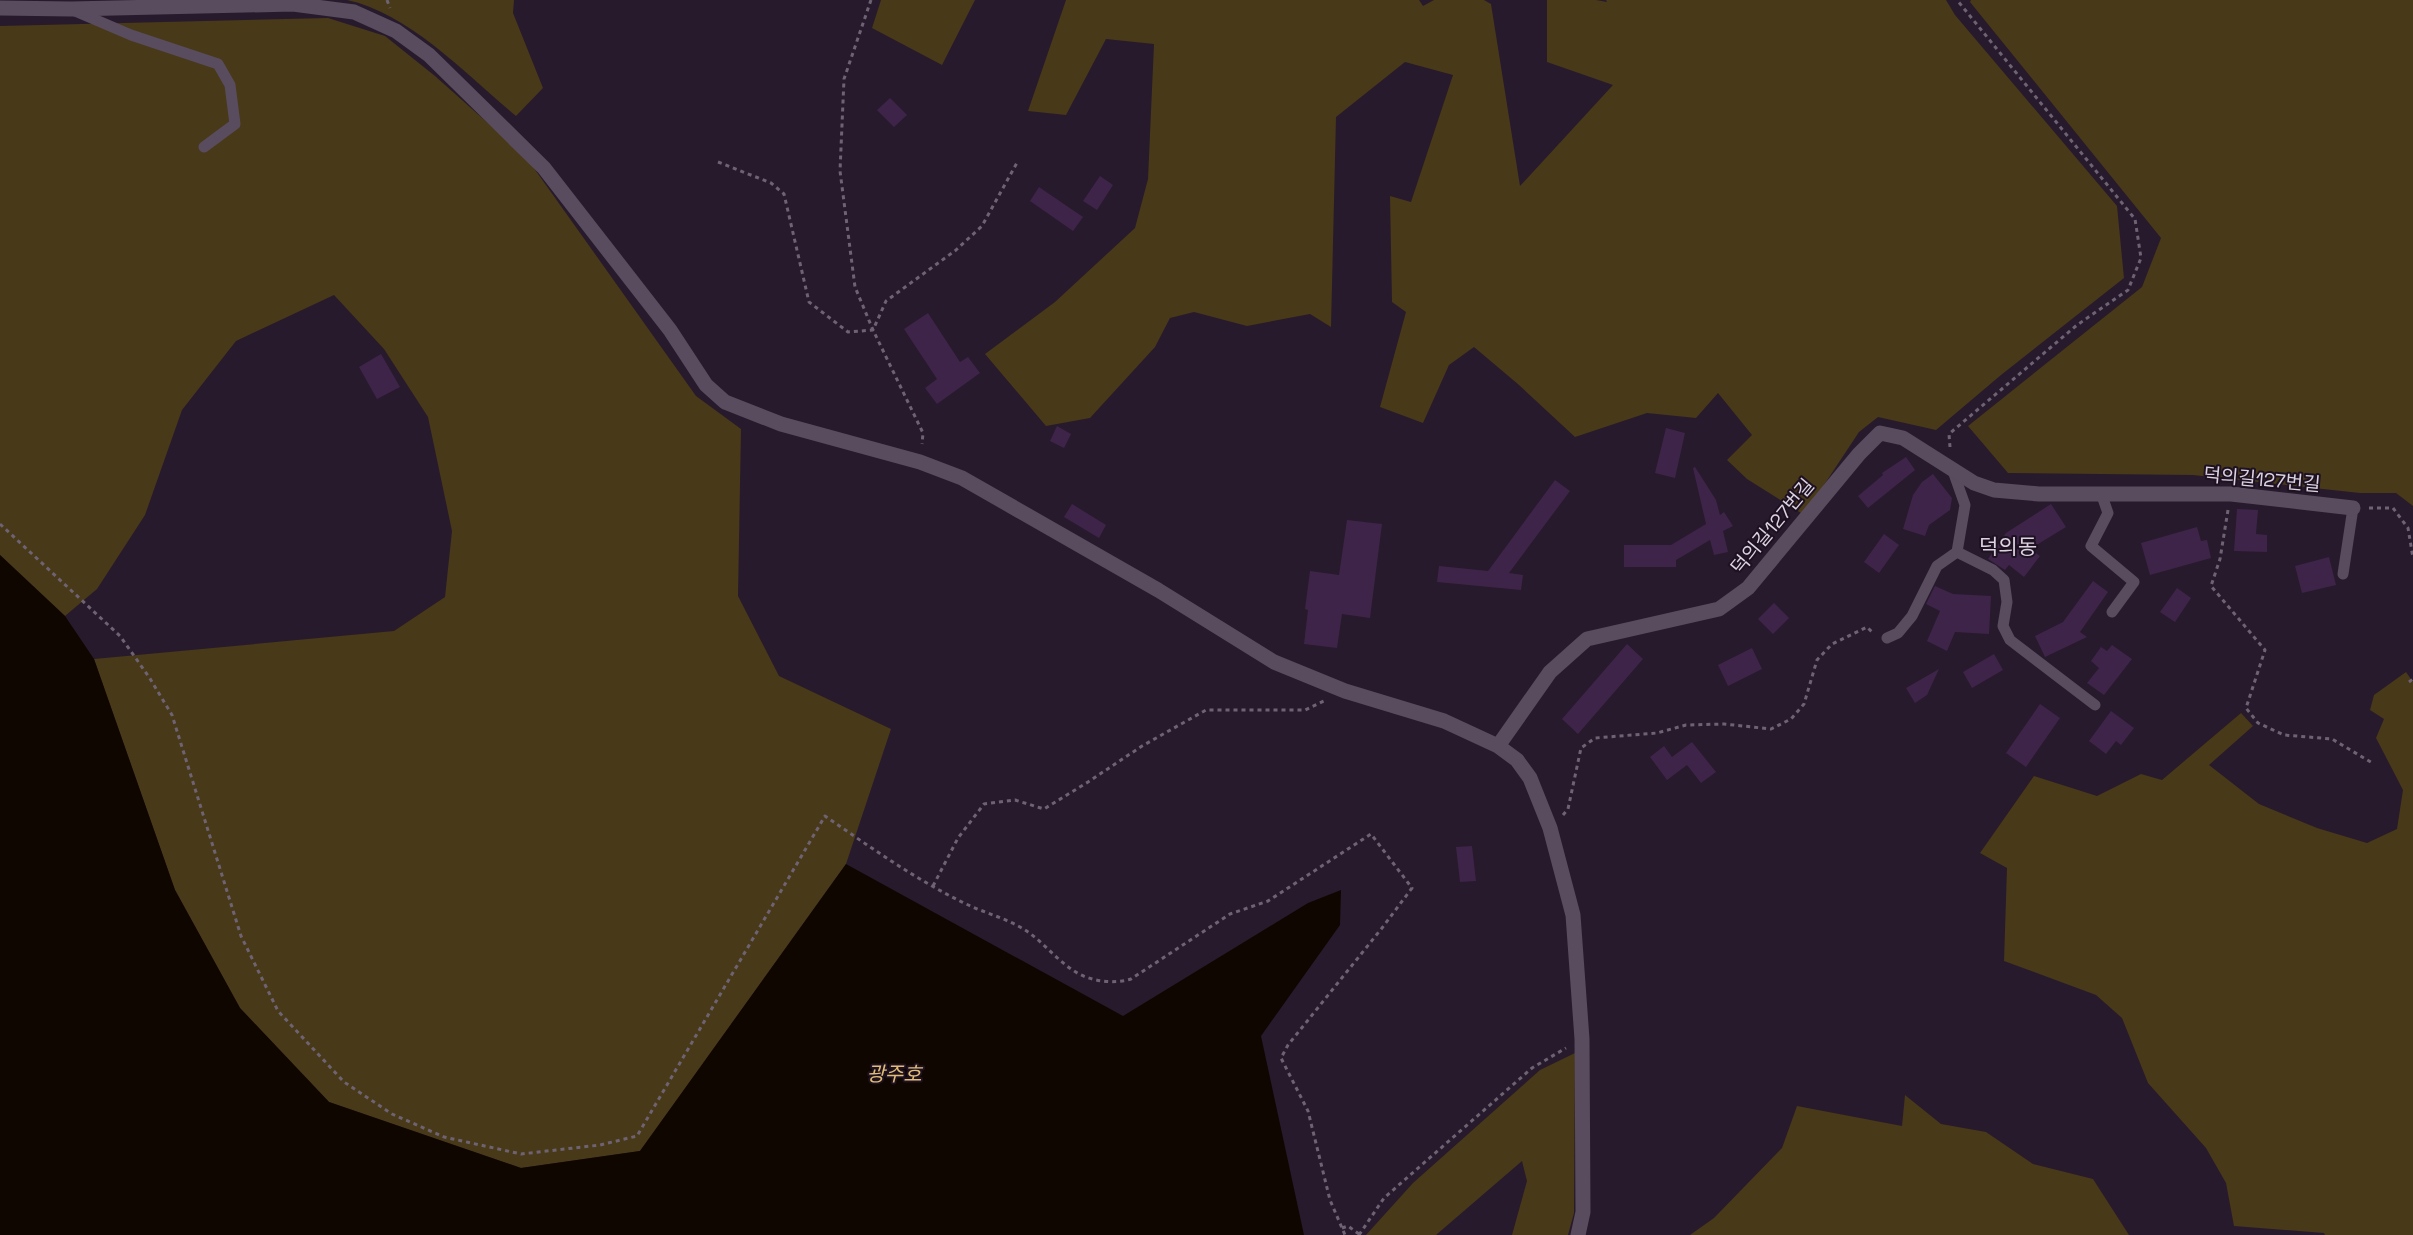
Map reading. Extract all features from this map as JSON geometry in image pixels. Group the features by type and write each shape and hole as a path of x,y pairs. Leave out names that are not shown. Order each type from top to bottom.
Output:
{"street":[{"path":"0,8 71,9 293,4 354,12 396,31 429,55 544,168 670,330 706,385 725,402 781,424 920,462 962,478 1158,590 1274,662 1345,691 1444,722 1498,746 1518,760 1530,778 1550,828 1573,916 1582,1038 1583,1212 1578,1235"},
{"name":"덕의길127번길","path":"1498,746 1550,672 1587,639 1719,609 1748,588 1859,454 1880,433 1903,438 1953,472 1974,483 1994,490 2039,494 2231,494 2353,508"}],"lane":[{"path":"71,9 131,35 218,64 230,85 235,124 204,147"},
{"path":"1887,638 1898,633 1912,616 1938,566 1957,552 1965,505 1953,472"},
{"path":"2101,493 2108,513 2091,546 2134,582 2112,612"},
{"path":"2343,574 2353,508"},
{"path":"1957,552 1993,570 2004,580 2007,602 2002,626 2010,640 2095,705"}],"path":[{"path":"871,0 844,79 840,170 856,286 873,330 923,433 920,462"},
{"path":"1953,472 1949,434 2077,325 2128,290 2141,258 2135,219 1958,0"},
{"path":"873,330 886,300 956,250 982,226 1018,161"},
{"path":"718,162 770,183 784,194 809,302 848,332 873,330"},
{"path":"2231,494 2220,559 2211,586 2265,650 2246,708 2258,723 2284,735 2332,739 2374,764"},
{"path":"2353,508 2393,508 2408,528 2413,558"},
{"path":"0,524 120,636 172,715 241,936 278,1011 344,1082 392,1114 444,1137 521,1154 600,1145 637,1136 825,816 886,858 933,886 963,902 1021,928 1056,958 1081,975 1115,984 1131,980 1230,914 1268,901 1371,834 1412,888 1288,1045 1281,1058 1308,1111 1330,1200 1345,1235"},
{"path":"1550,828 1568,809 1581,748 1595,738 1657,733 1686,725 1724,724 1772,730 1791,719 1804,704 1817,660 1832,644 1867,627 1875,635 1887,638"},
{"path":"2409,682 2413,679"},
{"path":"933,886 958,838 984,804 1015,800 1044,809 1142,746 1206,710 1304,710 1345,691"},
{"path":"1342,1228 1348,1226 1359,1235 1384,1198 1525,1074 1582,1038"}],"shaded area":[{"path":"347,0 514,0 513,13 543,88 516,116 458,65 415,32 393,18 370,7"},
{"path":"881,0 975,0 942,65 872,28"},
{"path":"1066,0 1419,0 1423,6 1434,0 1484,0 1491,4 1520,186 1613,85 1547,62 1547,0 1596,0 1607,2 1606,0 1946,0 1955,15 2117,206 2124,278 2001,375 1936,430 1878,417 1859,432 1818,494 1801,513 1747,479 1727,460 1752,435 1718,393 1696,418 1647,413 1575,437 1519,385 1474,347 1449,365 1423,423 1380,407 1406,312 1392,302 1390,196 1411,202 1453,75 1405,62 1336,117 1331,327 1310,314 1247,326 1194,312 1170,318 1155,347 1090,418 1046,426 985,354 1055,302 1135,228 1148,179 1154,44 1106,39 1066,115 1028,111"},
{"path":"1971,0 2413,0 2413,506 2396,493 2360,493 2193,475 2008,473 1968,426 2142,287 2161,238 1970,2"},
{"path":"328,18 385,36 435,76 526,157 696,396 741,429 738,596 779,676 891,729 846,864 640,1151 521,1168 329,1102 240,1008 175,890 94,659 394,631 445,597 452,531 428,417 384,349 334,295 236,341 182,410 145,515 97,589 65,616 0,555 0,26"},
{"path":"2406,672 2413,682 2413,1235 2325,1235 2324,1233 2234,1226 2226,1183 2206,1148 2148,1083 2122,1018 2096,995 2004,961 2007,868 1980,853 2034,776 2097,796 2141,774 2162,780 2241,713 2253,726 2209,765 2259,804 2317,828 2367,843 2397,829 2403,790 2376,738 2384,719 2370,710 2374,695"},
{"path":"1575,1053 1574,1213 1568,1235 1512,1235 1527,1181 1522,1161 1436,1235 1366,1235 1413,1183 1540,1070"},
{"path":"1905,1095 1941,1124 1986,1132 2033,1164 2093,1179 2129,1235 1690,1235 1714,1218 1782,1148 1797,1106 1902,1126"}],"water":[{"name":"광주호","path":"0,555 65,616 94,659 175,890 240,1008 329,1102 521,1168 640,1151 846,864 1123,1016 1308,903 1341,890 1340,925 1261,1036 1304,1235 0,1235"}],"building":[{"path":"890,98 907,115 894,127 877,110"},
{"path":"1100,176 1113,185 1097,210 1083,201"},
{"path":"1039,187 1083,217 1073,231 1030,201"},
{"path":"928,313 960,362 968,357 980,373 937,404 925,388 937,379 904,329"},
{"path":"381,354 400,387 377,399 359,367"},
{"path":"1057,426 1071,434 1064,448 1050,441"},
{"path":"1666,428 1685,433 1675,478 1655,473"},
{"path":"1906,457 1915,470 1868,508 1858,496 1883,475 1882,473"},
{"path":"1695,467 1716,500 1720,515 1724,512 1733,526 1723,531 1728,552 1714,555 1710,540 1676,560 1676,567 1624,567 1624,545 1671,545 1706,524 1693,468"},
{"path":"1933,474 1952,498 1950,510 1929,525 1925,536 1903,529 1913,495 1922,482"},
{"path":"1555,480 1570,491 1509,573 1523,575 1521,590 1437,582 1439,566 1488,571"},
{"path":"1072,504 1106,525 1099,538 1064,517"},
{"path":"2051,504 2066,527 2030,549 2040,556 2024,577 2009,565 2005,570 1988,559 2006,533"},
{"path":"2237,509 2258,510 2256,534 2267,535 2267,552 2234,551"},
{"path":"1347,520 1382,524 1370,618 1342,614 1337,648 1304,644 1308,610 1305,609 1310,571 1339,575"},
{"path":"2197,527 2201,541 2207,540 2211,558 2150,575 2141,543"},
{"path":"1884,534 1899,545 1879,573 1864,562"},
{"path":"2329,557 2336,585 2302,593 2295,566"},
{"path":"2093,581 2108,592 2080,632 2087,637 2045,657 2035,636 2063,622"},
{"path":"1935,586 1953,594 1991,596 1989,634 1955,632 1947,651 1927,641 1940,611 1926,604"},
{"path":"2177,588 2191,598 2175,622 2160,612"},
{"path":"1774,603 1789,618 1773,634 1758,619"},
{"path":"1627,644 1643,659 1578,734 1562,719"},
{"path":"2112,645 2132,659 2104,695 2087,683 2099,668 2091,661 2101,647 2107,651"},
{"path":"1752,648 1762,669 1728,686 1718,665"},
{"path":"1994,654 2003,670 1972,688 1963,672"},
{"path":"1939,669 1927,695 1915,703 1906,688"},
{"path":"2040,704 2060,718 2026,767 2006,753"},
{"path":"2111,711 2134,728 2121,745 2116,741 2106,754 2089,741"},
{"path":"1692,742 1716,772 1701,783 1687,765 1667,780 1650,757 1664,746 1672,757"},
{"path":"1472,846 1476,881 1460,882 1456,847"}],"district":[{"name":"덕의동","path":"2008,547"}]}
